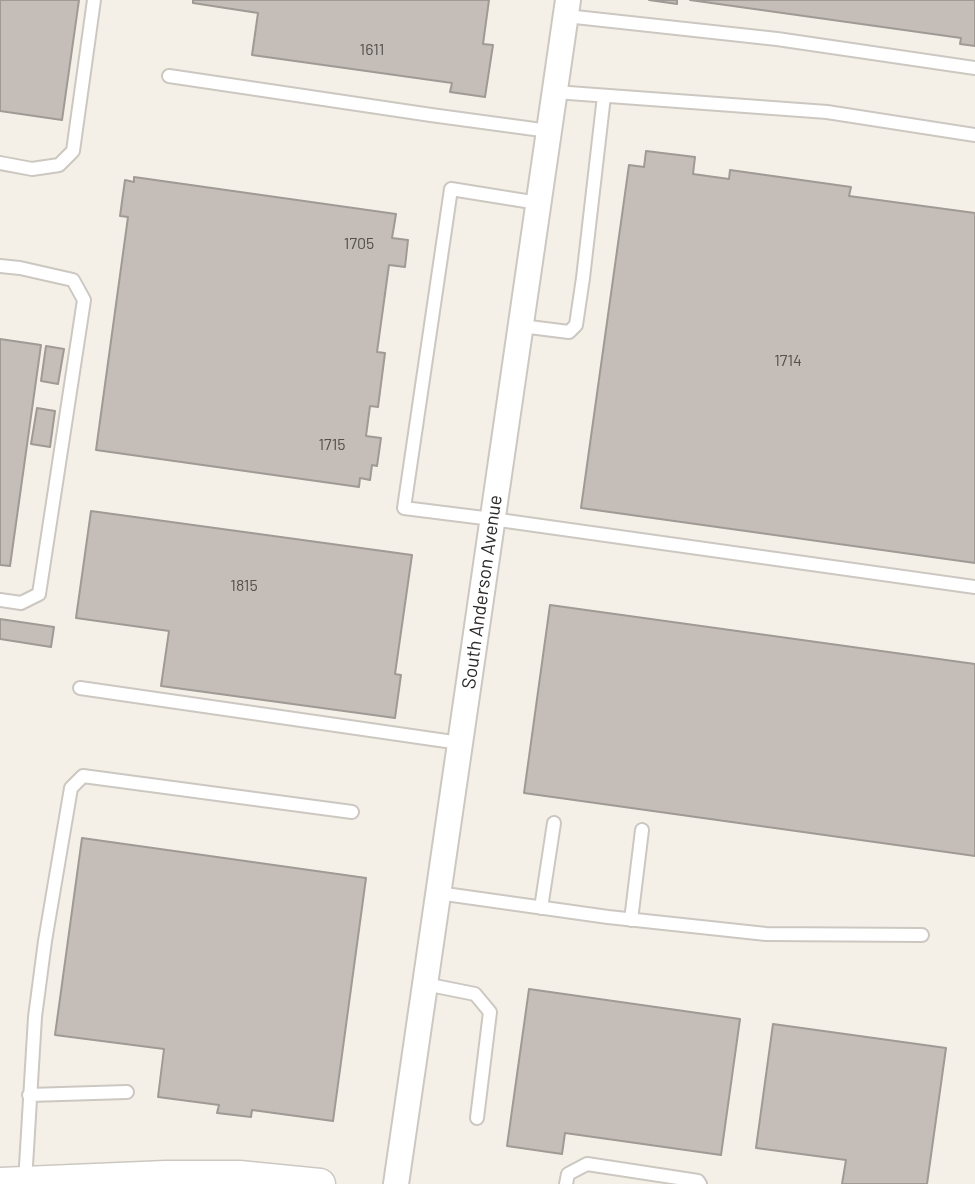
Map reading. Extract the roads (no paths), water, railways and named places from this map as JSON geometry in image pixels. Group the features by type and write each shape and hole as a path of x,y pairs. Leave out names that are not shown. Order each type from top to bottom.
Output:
{"street":[{"name":"South Anderson Avenue","path":"396,1184 567,8"},
{"path":"12,1183 166,1176 239,1176 320,1184"}],"lane":[{"path":"0,163 32,169 59,165 73,151 94,0"},
{"path":"567,8 975,68"},
{"path":"169,76 549,131"},
{"path":"555,92 827,112 975,135"},
{"path":"521,327 569,332 576,325 604,96"},
{"path":"538,203 450,189 404,508 975,587"},
{"path":"0,266 73,280 84,300 39,594 21,603 0,600"},
{"path":"80,688 460,743"},
{"path":"12,1183 29,1095 45,941 71,788 83,776 352,812"},
{"path":"541,908 554,823"},
{"path":"631,920 642,830"},
{"path":"438,894 631,920 766,934 922,935"},
{"path":"425,984 475,994 490,1012 477,1118"},
{"path":"29,1095 127,1092"},
{"path":"566,1184 568,1174 587,1164 698,1181 700,1184"}]}
